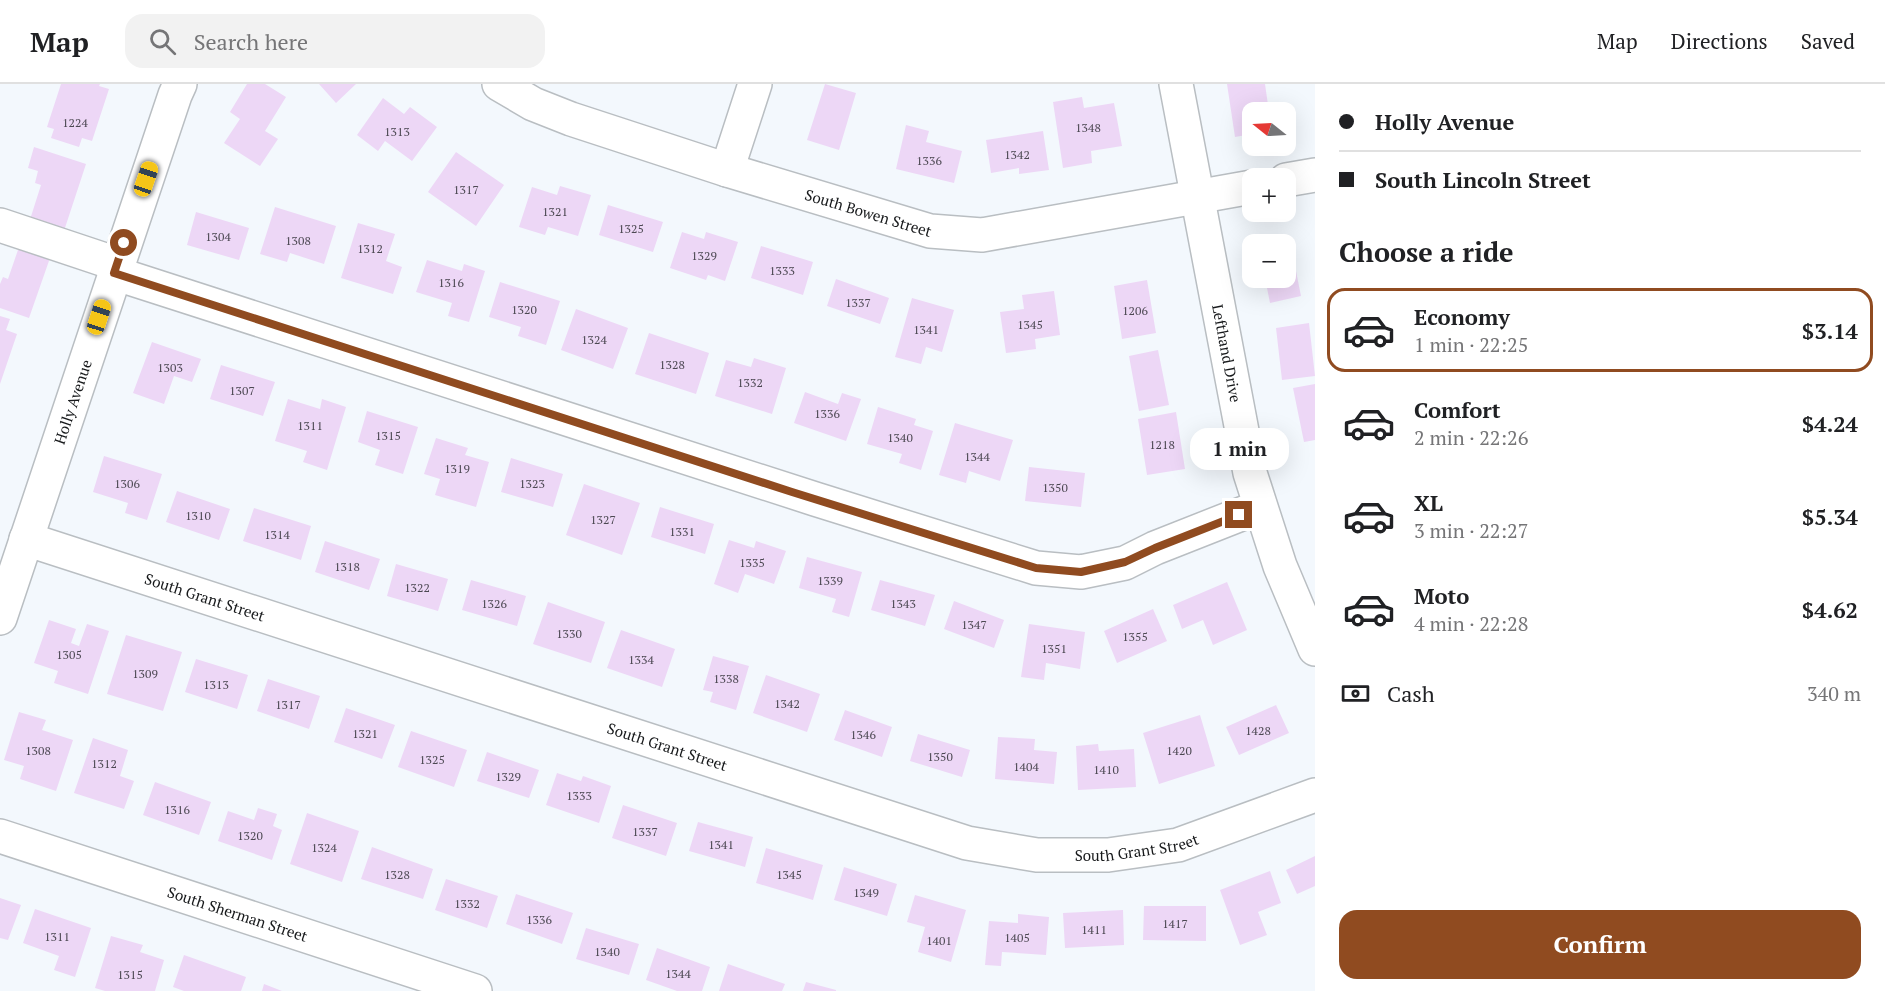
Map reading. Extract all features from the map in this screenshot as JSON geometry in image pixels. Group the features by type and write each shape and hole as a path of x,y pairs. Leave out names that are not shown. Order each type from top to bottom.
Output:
{"street":[{"name":"Holly Avenue","path":"0,618 180,84"},
{"name":"South Bowen Street","path":"499,84 533,104 571,119 727,170 930,231 982,235 1242,189"},
{"path":"727,170 755,84"},
{"name":"Lefthand Drive","path":"1176,84 1250,473 1259,507 1280,566 1315,649"},
{"path":"1296,178 1315,175"},
{"path":"0,225 116,269 803,496 1036,568 1081,572 1125,562 1259,507"},
{"name":"South Grant Street","path":"27,539 967,843 1037,855 1119,854 1178,845 1315,795"},
{"name":"South Sherman Street","path":"0,836 475,991"}],"building":[{"path":"61,84 100,84 99,86 109,89 92,141 82,138 79,147 51,138 54,129 47,127"},
{"path":"247,84 265,84 286,97 265,131 278,139 260,166 224,143 240,119 230,112"},
{"path":"319,84 356,84 336,103"},
{"path":"825,84 856,93 839,150 807,140"},
{"path":"1227,84 1265,84 1268,102 1242,102 1242,136 1235,137"},
{"path":"1082,97 1084,108 1114,103 1122,146 1091,151 1092,163 1063,168 1053,102"},
{"path":"383,98 404,114 410,107 437,127 412,161 385,141 378,151 357,135"},
{"path":"906,125 929,131 926,142 962,151 954,183 896,169"},
{"path":"1043,131 1049,170 1019,174 1019,168 991,173 986,140"},
{"path":"34,147 86,164 61,240 27,229 41,185 35,183 38,171 28,168"},
{"path":"456,152 504,185 476,226 428,192"},
{"path":"560,186 591,195 578,236 548,227 545,235 519,227 532,187 557,195"},
{"path":"608,205 663,222 653,252 599,235"},
{"path":"275,207 336,226 324,264 290,253 287,262 260,254"},
{"path":"196,212 249,228 239,260 187,245"},
{"path":"358,223 395,234 386,261 402,267 393,294 341,278"},
{"path":"682,232 704,239 706,232 738,242 725,281 708,275 706,280 670,268"},
{"path":"761,246 813,262 803,295 751,278"},
{"path":"19,247 50,258 29,318 0,308 0,284 3,277 8,279"},
{"path":"427,260 462,271 464,264 485,271 469,322 448,316 452,303 416,292"},
{"path":"1296,271 1301,296 1270,303 1267,288 1296,288"},
{"path":"836,279 889,298 880,324 827,306"},
{"path":"1147,280 1156,333 1122,339 1114,286"},
{"path":"500,282 560,301 546,345 518,336 521,327 489,317"},
{"path":"1054,291 1060,335 1035,339 1036,349 1006,353 1000,312 1024,309 1022,295"},
{"path":"912,298 954,310 942,352 926,347 921,364 895,357"},
{"path":"576,309 628,328 613,369 561,350"},
{"path":"0,316 10,319 6,330 17,334 0,384"},
{"path":"1309,323 1315,376 1282,380 1276,328"},
{"path":"649,333 709,353 696,394 635,374"},
{"path":"152,342 201,359 192,382 174,376 164,404 133,393"},
{"path":"1158,350 1169,405 1139,411 1129,356"},
{"path":"754,358 786,368 772,414 715,396 726,360 751,367"},
{"path":"221,365 275,382 263,416 210,399"},
{"path":"1315,384 1315,440 1304,442 1293,388"},
{"path":"805,392 838,404 842,393 861,399 846,441 794,423"},
{"path":"288,399 320,409 322,399 346,407 327,470 303,462 307,451 275,441"},
{"path":"878,407 916,419 914,425 933,431 921,470 899,463 902,454 867,444"},
{"path":"367,411 418,427 403,474 375,465 380,450 358,442"},
{"path":"1176,412 1185,469 1147,475 1138,419"},
{"path":"955,423 1013,440 1000,481 969,471 966,483 939,475"},
{"path":"436,438 468,448 465,455 489,462 476,507 435,495 440,479 424,474"},
{"path":"104,456 162,474 147,520 125,513 128,503 93,492"},
{"path":"511,458 563,474 553,507 501,492"},
{"path":"1029,467 1085,473 1081,507 1025,501"},
{"path":"584,484 640,503 622,555 566,535"},
{"path":"177,491 230,509 219,540 166,522"},
{"path":"660,507 714,524 705,554 651,537"},
{"path":"254,508 311,526 301,560 243,541"},
{"path":"729,540 754,548 756,541 786,551 774,584 745,574 738,593 714,584"},
{"path":"325,541 380,559 369,590 315,572"},
{"path":"807,557 862,572 849,617 832,612 836,599 799,588"},
{"path":"396,564 448,579 438,611 387,596"},
{"path":"471,580 526,596 517,626 462,610"},
{"path":"880,580 935,595 925,626 871,610"},
{"path":"1227,582 1247,630 1213,645 1203,620 1182,629 1173,605"},
{"path":"954,601 1004,620 994,648 944,629"},
{"path":"548,602 605,622 591,663 533,644"},
{"path":"1153,609 1167,641 1117,663 1104,631"},
{"path":"49,620 76,629 71,643 79,646 87,624 109,631 88,694 54,683 58,671 34,663"},
{"path":"1029,624 1085,632 1080,669 1046,663 1044,680 1021,677"},
{"path":"621,630 675,649 662,687 607,668"},
{"path":"126,635 182,652 163,711 107,694"},
{"path":"713,656 749,666 736,710 710,702 713,692 703,690"},
{"path":"196,659 248,675 237,709 185,692"},
{"path":"766,675 820,694 807,732 753,713"},
{"path":"268,679 320,696 309,729 257,711"},
{"path":"1276,705 1289,733 1239,755 1226,727"},
{"path":"346,708 395,725 382,759 334,742"},
{"path":"845,710 892,727 882,757 834,740"},
{"path":"19,712 46,720 42,730 73,740 56,791 20,779 24,766 4,760"},
{"path":"1200,715 1215,766 1159,784 1143,733"},
{"path":"411,731 467,750 454,787 398,767"},
{"path":"918,734 970,750 962,777 910,761"},
{"path":"998,737 1035,739 1034,750 1057,752 1054,784 995,779"},
{"path":"93,738 128,750 120,776 134,781 124,809 74,793"},
{"path":"1098,744 1099,751 1134,749 1136,787 1078,790 1076,746"},
{"path":"487,752 539,770 529,798 477,781"},
{"path":"557,773 581,781 583,776 611,786 599,823 546,805"},
{"path":"155,782 211,802 199,835 143,815"},
{"path":"623,805 677,823 666,856 612,838"},
{"path":"258,808 277,814 273,826 282,830 272,860 218,841 228,811 254,820"},
{"path":"307,813 359,831 342,882 290,864"},
{"path":"698,822 753,837 745,867 689,851"},
{"path":"372,847 433,869 423,899 361,879"},
{"path":"766,848 823,865 813,900 756,883"},
{"path":"1315,856 1315,886 1297,894 1286,870"},
{"path":"844,867 897,884 887,916 834,900"},
{"path":"1270,871 1281,903 1258,912 1267,935 1240,945 1220,890"},
{"path":"446,879 498,896 487,928 435,910"},
{"path":"516,894 573,913 562,944 506,924"},
{"path":"915,895 966,910 951,962 918,952 925,927 907,922"},
{"path":"0,898 21,905 8,940 0,938"},
{"path":"1144,906 1206,906 1206,941 1143,940"},
{"path":"35,909 91,928 75,977 54,970 59,956 23,943"},
{"path":"1123,910 1124,945 1065,948 1063,913"},
{"path":"1018,914 1049,917 1046,955 1002,952 1001,966 985,965 989,921 1018,923"},
{"path":"586,928 639,944 629,975 576,959"},
{"path":"111,936 143,945 140,952 164,960 155,991 105,991 95,988"},
{"path":"657,948 710,967 702,991 677,991 646,980"},
{"path":"184,955 246,977 241,991 184,991 173,987"},
{"path":"728,964 785,984 782,991 719,991"},
{"path":"806,982 836,990 836,991 803,991"},
{"path":"264,984 282,991 262,991"}],"route":[{"path":"124,243 114,273 792,492 1036,568 1081,572 1125,562 1239,515"}]}
